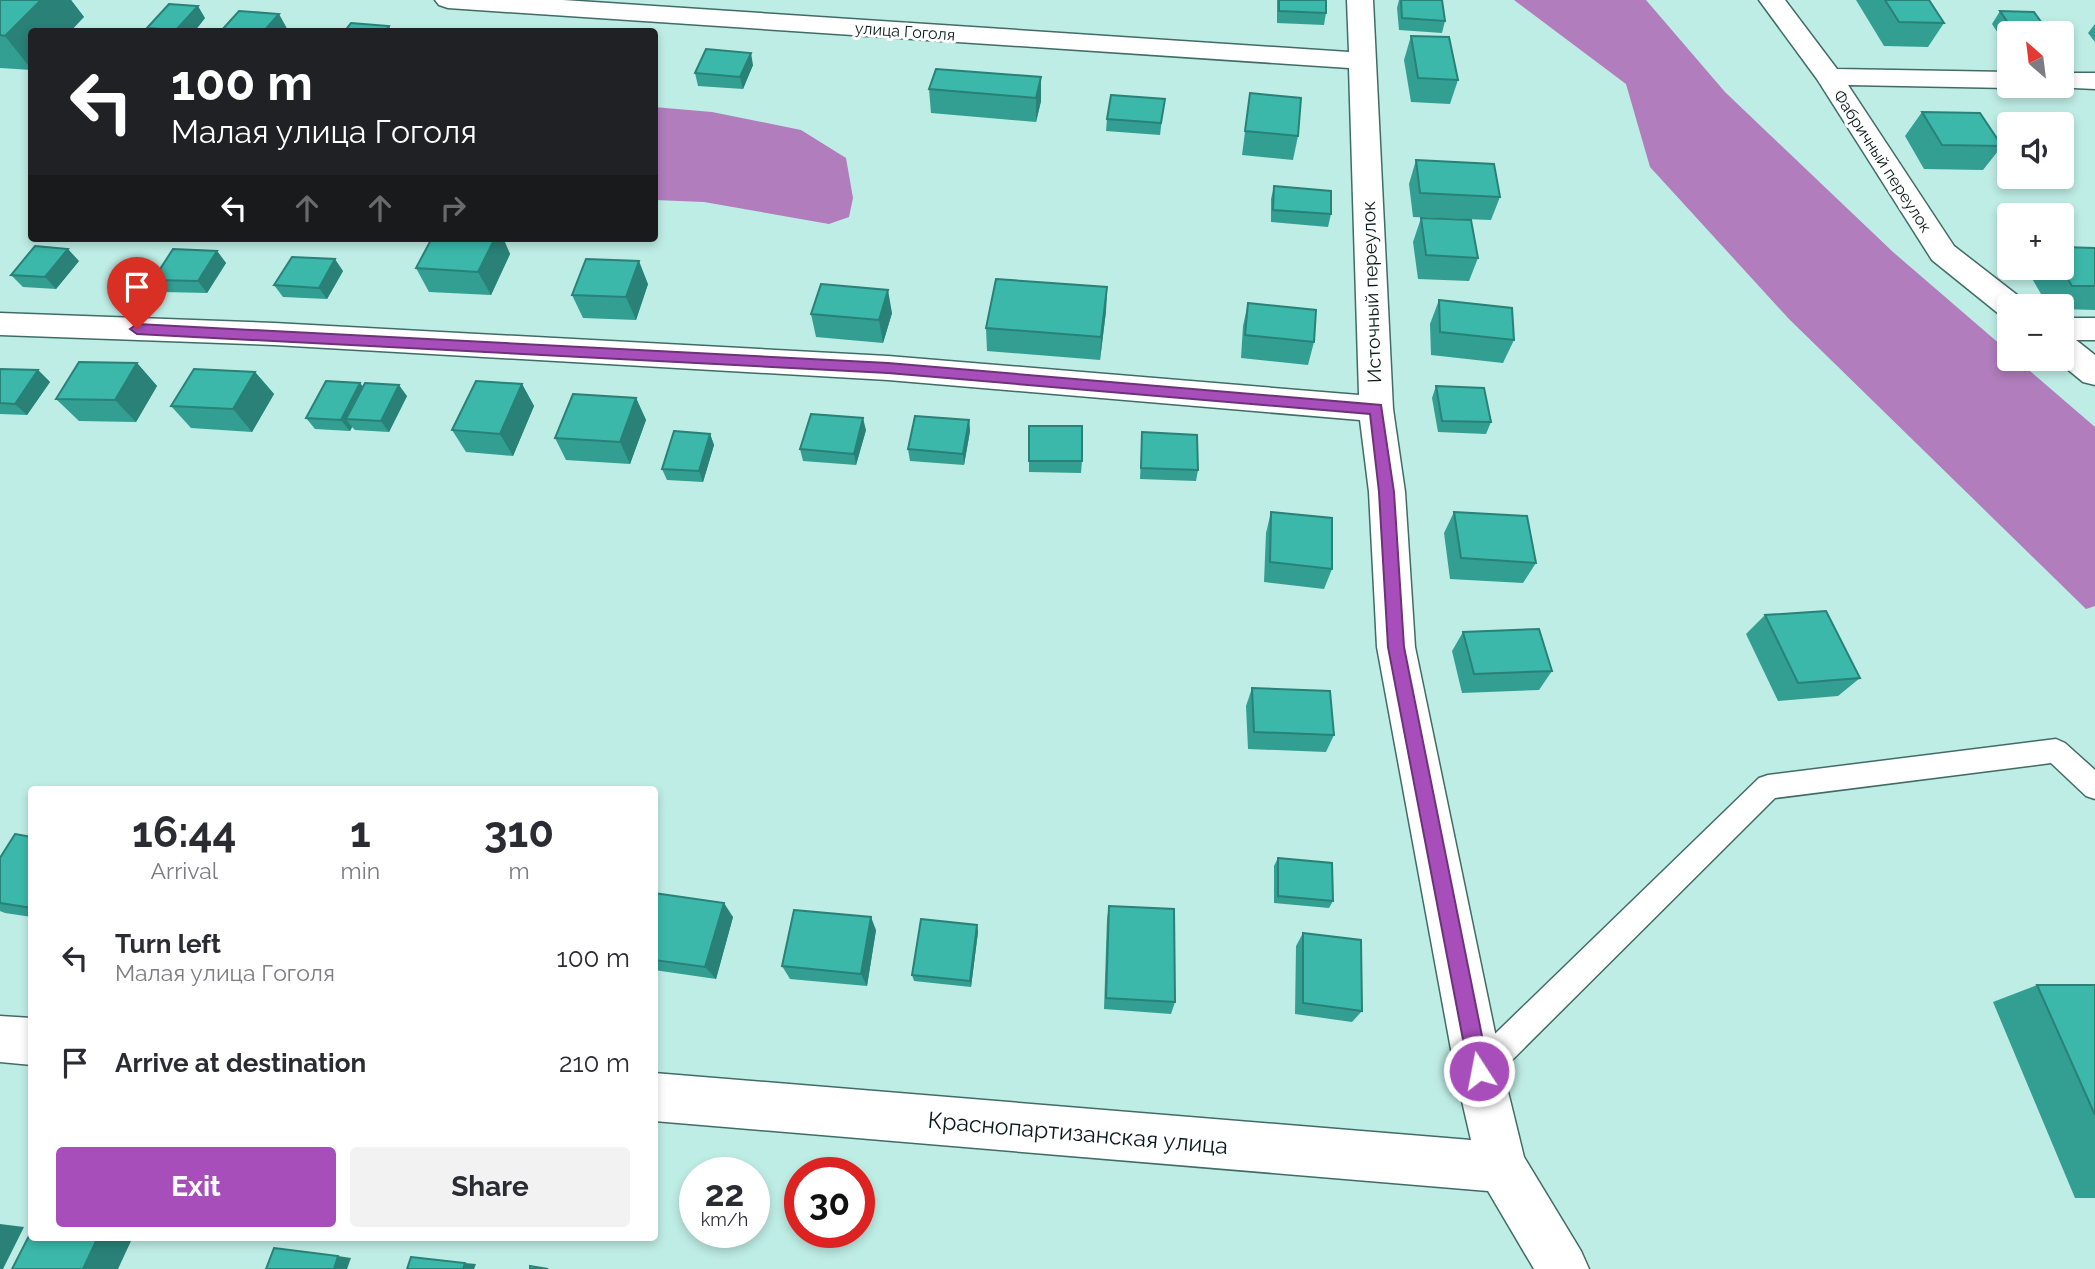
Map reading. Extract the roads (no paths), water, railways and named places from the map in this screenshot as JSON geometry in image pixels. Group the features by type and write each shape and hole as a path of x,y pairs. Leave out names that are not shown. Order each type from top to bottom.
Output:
{"street":[{"name":"улица Гоголя","path":"448,0 1362,61"},
{"name":"Источный переулок","path":"1360,0 1376,409 1387,492 1396,647 1479,1071 1502,1167 1563,1269"},
{"name":"Фабричный переулок","path":"1772,0 1829,77 1943,253 1997,296"},
{"path":"1829,77 1997,80"},
{"path":"2074,81 2095,81"},
{"path":"0,324 288,335 888,368 1376,409"},
{"path":"2074,329 2095,329"},
{"path":"2074,356 2095,373"},
{"path":"0,1039 28,1042"},
{"name":"Краснопартизанская улица","path":"658,1097 1502,1167"}],"lane":[{"path":"1479,1071 1768,787 2056,751 2095,787"}]}
